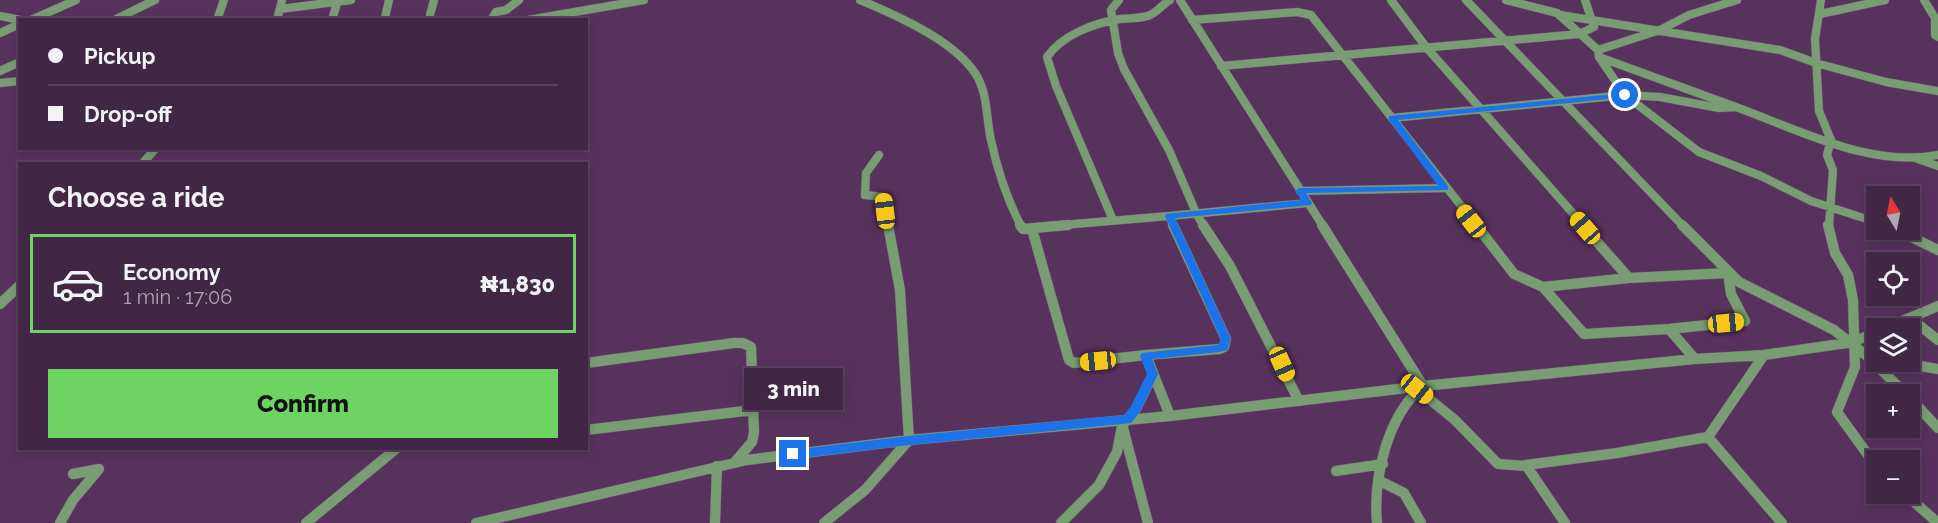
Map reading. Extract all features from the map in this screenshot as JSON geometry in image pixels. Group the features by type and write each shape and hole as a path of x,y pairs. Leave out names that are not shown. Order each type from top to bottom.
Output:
{"street":[{"path":"36,18 76,0"},
{"path":"118,18 155,0"},
{"path":"218,18 224,0"},
{"path":"278,18 282,0"},
{"path":"280,9 351,0"},
{"path":"385,18 389,0"},
{"path":"430,15 434,0"},
{"path":"492,18 496,12 506,10 519,0"},
{"path":"540,18 644,0"},
{"path":"860,0 880,8 961,56 972,69 979,81 991,141 1023,229 1308,203"},
{"path":"1119,0 1112,10 1118,53 1124,69 1169,150 1197,214 1230,266 1299,401"},
{"path":"1113,220 1059,97 1047,57 1053,48 1071,35 1113,20 1151,15 1162,4 1170,0"},
{"path":"1180,0 1308,203 1420,388 1498,464 1526,466 1708,437 1764,355"},
{"path":"1391,0 1426,47 1629,278"},
{"path":"1466,0 1728,273 1743,286 1821,322 1866,352"},
{"path":"1506,0 1560,15 1780,50 1816,63 1886,82 1938,91"},
{"path":"1221,66 1579,34 1594,27 1586,0"},
{"path":"1598,53 1660,30 1689,15 1737,0"},
{"path":"1821,0 1821,14 1815,39 1819,111 1830,140 1827,155 1833,170 1828,218 1829,233 1835,253 1848,275 1853,300 1853,342 1856,367 1837,412 1866,452"},
{"path":"1821,14 1885,0"},
{"path":"1924,0 1935,18 1935,34 1938,37"},
{"path":"333,18 337,3"},
{"path":"1192,20 1307,13 1392,118 1510,271 1543,287 1584,334 1669,329 1745,321 1731,294 1728,273"},
{"path":"1560,15 1598,53 1625,95 1699,152 1761,176 1788,191 1830,208 1866,219"},
{"path":"0,16 18,20"},
{"path":"0,33 18,25"},
{"path":"1598,53 1736,107 1830,140 1938,166"},
{"path":"0,71 18,63"},
{"path":"0,84 18,81"},
{"path":"1392,118 1625,95 1660,97 1719,108 1736,107"},
{"path":"144,162 154,150"},
{"path":"1915,159 1938,154"},
{"path":"824,523 865,490 909,440 900,290 890,227 884,196 865,195 864,174 869,163 879,155"},
{"path":"1300,191 1445,188"},
{"path":"1032,229 1069,360 1074,363 1224,347 1226,339 1169,216"},
{"path":"1918,240 1938,250"},
{"path":"1543,287 1629,278 1728,273"},
{"path":"0,304 18,287"},
{"path":"1910,318 1938,306"},
{"path":"1920,326 1938,340"},
{"path":"1669,329 1695,359"},
{"path":"476,523 734,463 909,440 1123,422 1695,359 1764,355 1853,342 1866,336"},
{"path":"588,363 743,343 751,347 752,442 734,463"},
{"path":"1146,356 1170,416"},
{"path":"1920,366 1938,369"},
{"path":"1886,372 1897,384"},
{"path":"1061,523 1099,485 1117,452 1123,422 1136,409 1153,374"},
{"path":"1377,523 1374,511 1378,480 1396,423 1420,388"},
{"path":"1920,409 1938,428"},
{"path":"588,430 753,410"},
{"path":"1123,422 1148,523"},
{"path":"1708,437 1782,523"},
{"path":"306,523 395,450"},
{"path":"1336,471 1383,464"},
{"path":"716,523 717,466"},
{"path":"1526,466 1565,523"},
{"path":"60,523 73,500 99,469 74,474"},
{"path":"1378,480 1404,493 1421,523"},
{"path":"1916,504 1938,523"}],"route":[{"path":"793,454 909,440 1127,419 1136,409 1153,374 1146,356 1224,347 1226,339 1179,233 1169,216 1308,203 1300,191 1445,188 1392,118 1625,95"}]}
